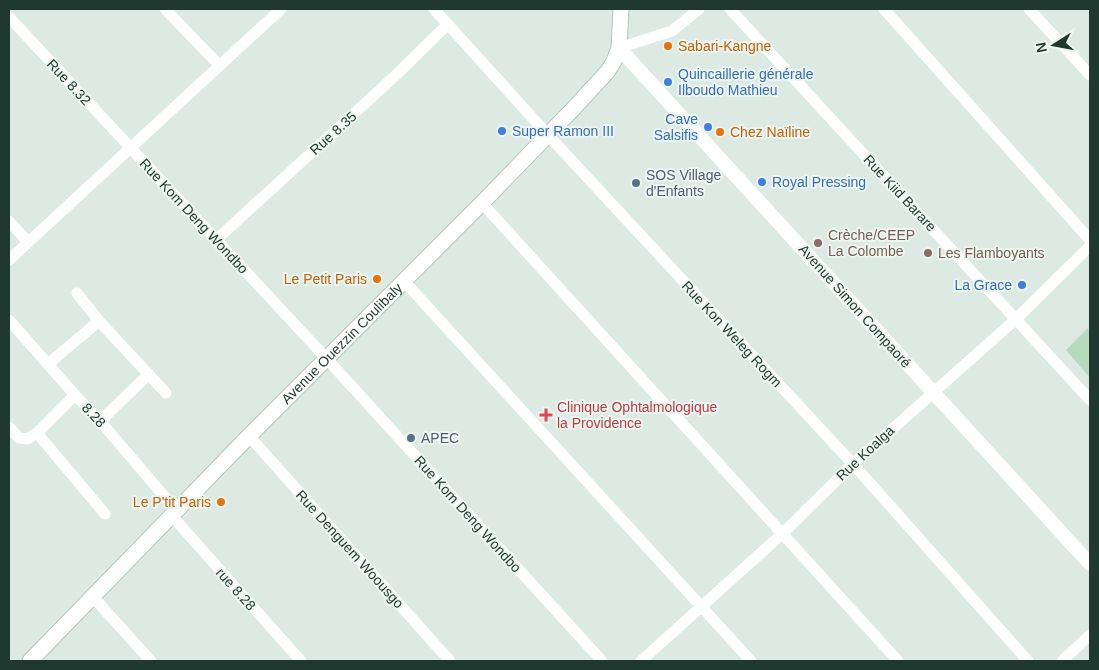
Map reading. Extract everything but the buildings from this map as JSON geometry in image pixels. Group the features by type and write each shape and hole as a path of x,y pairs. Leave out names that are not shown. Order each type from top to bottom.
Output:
{"main road":[{"name":"Avenue Ouezzin Coulibaly","path":"30,661 249,436 482,203 608,71 619,48 621,9"}],"street":[{"path":"165,9 219,65"},
{"path":"9,260 281,9"},
{"name":"Rue Kon Weleg Rogm","path":"434,9 853,464 1028,661"},
{"path":"619,48 672,31 699,9"},
{"name":"Rue Kiid Barare","path":"730,9 1090,400"},
{"path":"884,9 1090,240"},
{"path":"1029,9 1090,76"},
{"name":"Rue 8.32","path":"9,17 130,147"},
{"name":"Rue 8.35","path":"216,240 396,75 448,24"},
{"name":"Avenue Simon Compaoré","path":"619,48 1090,564"},
{"name":"Rue Kom Deng Wondbo","path":"130,147 602,661"},
{"path":"482,203 898,661"},
{"path":"9,221 28,242"},
{"name":"Rue Koalga","path":"641,661 782,534 853,464 1016,319 1090,246"},
{"path":"404,281 751,661"},
{"path":"77,293 99,321 166,393"},
{"name":"8.28","path":"9,320 100,421 175,514"},
{"path":"48,364 99,321"},
{"path":"100,421 149,374"},
{"path":"9,427 19,438 26,440 37,432 75,395"},
{"path":"37,432 105,514"},
{"name":"Rue Denguem Woousgo","path":"249,436 450,661"},
{"name":"rue 8.28","path":"175,514 301,661"},
{"path":"93,598 151,661"},
{"path":"1062,661 1090,635"}],"green space":[{"path":"1088,328 1090,331 1090,378 1066,350"}],"place":[{"name":"Sabari-Kangne","path":"668,46"},
{"name":"Quincaillerie générale Ilboudo Mathieu","path":"668,82"},
{"name":"Cave Salsifis","path":"708,127"},
{"name":"Super Ramon III","path":"502,131"},
{"name":"Chez Naïline","path":"720,132"},
{"name":"Royal Pressing","path":"762,182"},
{"name":"SOS Village d'Enfants","path":"636,183"},
{"name":"Crèche/CEEP La Colombe","path":"818,243"},
{"name":"Les Flamboyants","path":"928,253"},
{"name":"Le Petit Paris","path":"377,279"},
{"name":"La Grace","path":"1022,285"},
{"name":"Clinique Ophtalmologique la Providence","path":"546,415"},
{"name":"APEC","path":"411,438"},
{"name":"Le P'tit Paris","path":"221,502"}]}
